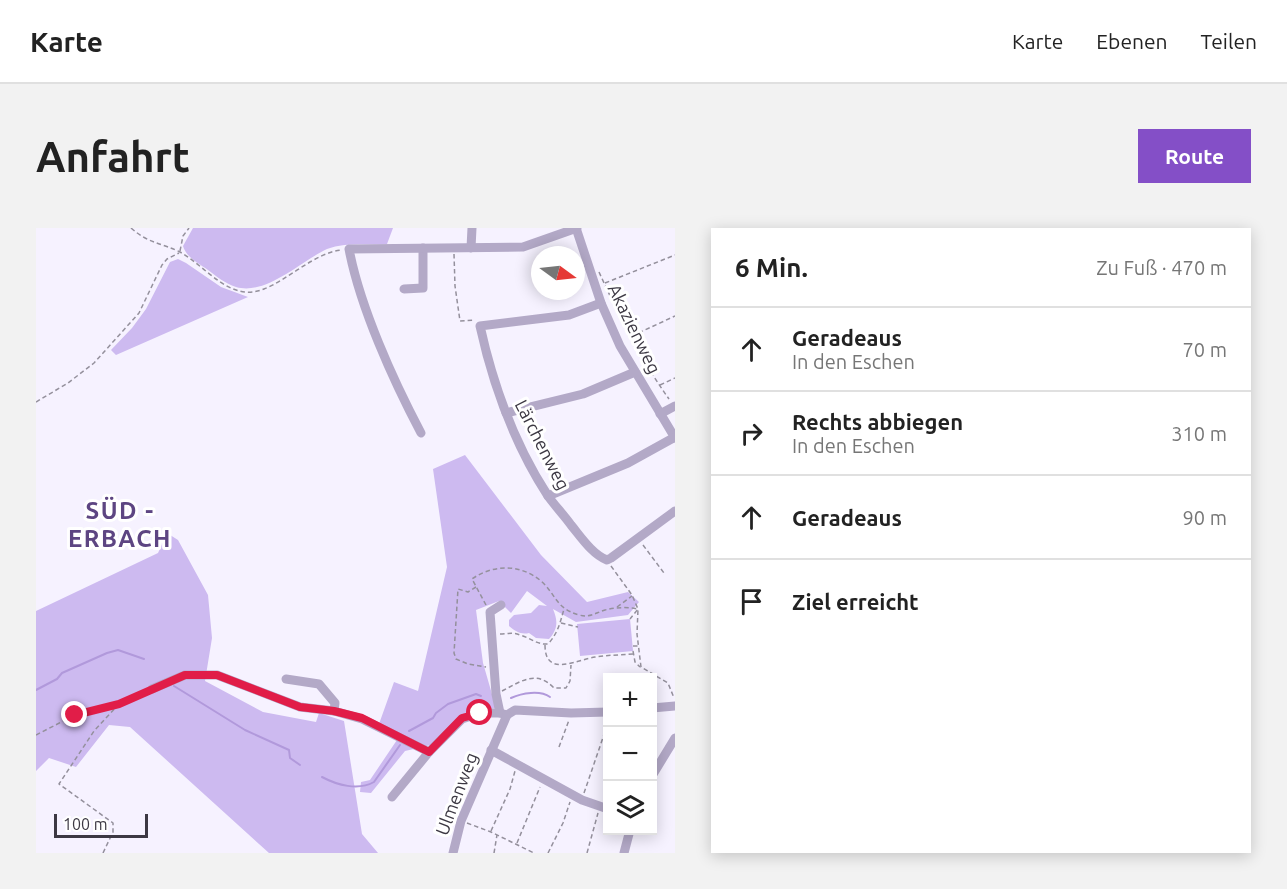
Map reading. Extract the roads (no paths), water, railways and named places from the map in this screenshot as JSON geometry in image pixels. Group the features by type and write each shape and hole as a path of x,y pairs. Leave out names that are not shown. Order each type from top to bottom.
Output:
{"street":[{"path":"421,433 395,380 370,319 349,249 523,248 576,228"},
{"name":"Akazienweg","path":"576,228 601,303 620,346 675,437"},
{"path":"469,229 471,248"},
{"path":"404,289 423,288 423,248"},
{"name":"Lärchenweg","path":"601,303 569,315 480,326 486,353 506,413 548,496 600,558 607,560 675,511"},
{"path":"506,413 584,394 634,372"},
{"path":"660,414 675,406"},
{"path":"548,496 628,463 675,437"},
{"path":"501,605 490,612 496,694 503,714"},
{"path":"152,689 185,675 217,675 300,707 334,711 362,718 429,752"},
{"path":"286,679 319,684 335,703 334,711"},
{"path":"657,708 675,706"},
{"path":"392,796 429,752 462,718 480,713 503,714 515,710 603,712"},
{"name":"Ulmenweg","path":"453,853 461,821 491,750 503,714"},
{"path":"657,768 675,738"},
{"path":"491,750 582,800 603,808"},
{"path":"624,853 629,835"}],"waterway":[{"path":"36,690 57,679 62,673 107,653 118,650 144,659"},
{"path":"174,686 245,730 289,750 290,758 300,765"},
{"path":"511,698 531,693 550,697"},
{"path":"409,731 433,718 448,704 476,694 481,696"},
{"path":"322,777 348,786 368,785 374,782 400,745"}],"district":[{"name":"SÜD - ERBACH","path":"120,525"}]}
